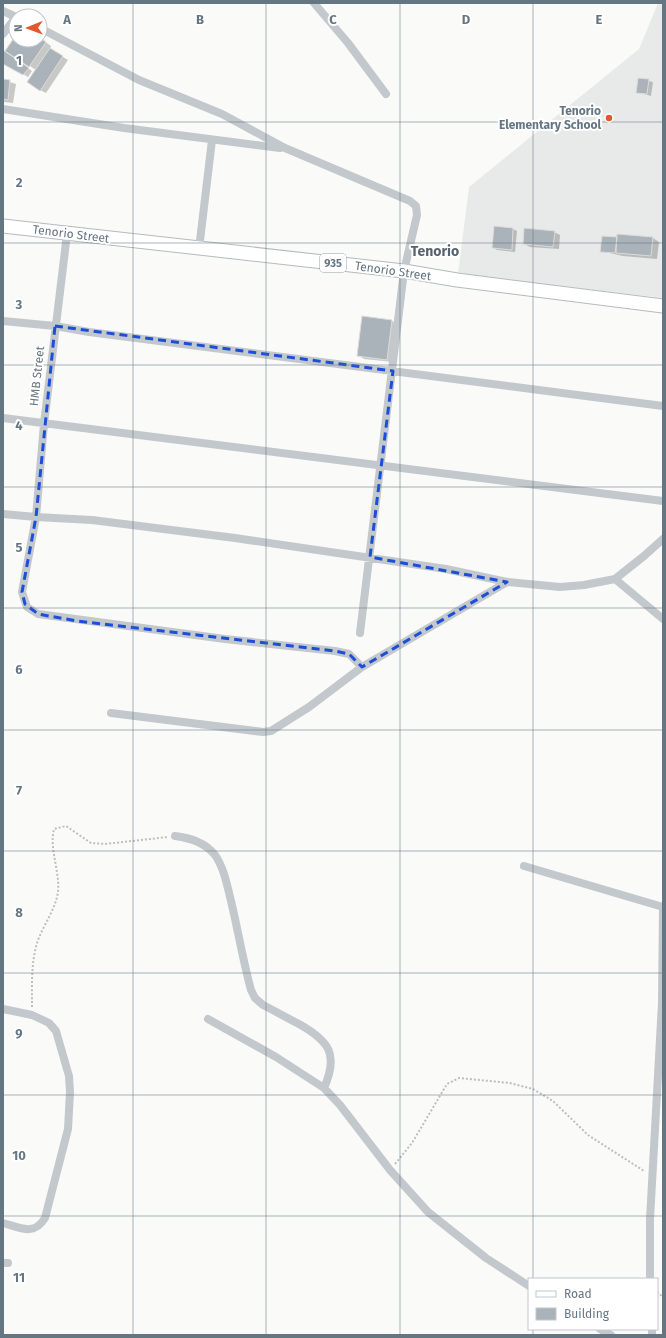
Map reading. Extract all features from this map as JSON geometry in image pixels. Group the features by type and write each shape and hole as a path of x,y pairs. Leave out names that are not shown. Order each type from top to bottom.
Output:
{"main road":[{"name":"Tenorio Street","path":"3,226 404,271 457,280 663,306"}],"street":[{"path":"314,3 348,43 386,94"},
{"path":"48,32 139,80 222,114 285,148 414,204 417,215 404,271 393,371 379,465 370,557 360,633"},
{"path":"3,110 212,140 285,148"},
{"path":"199,248 212,140"},
{"name":"HMB Street","path":"67,234 44,424 36,517 22,592 23,599 27,607 38,614 225,640 335,650 349,654 362,667"},
{"path":"3,321 55,326 89,332 663,406"},
{"path":"3,418 663,501"},
{"path":"3,514 92,520 370,557 446,569 507,582 560,587 584,585 615,579 663,539"},
{"path":"615,579 663,619"},
{"path":"111,713 263,732 271,730 308,708 362,667 507,582"},
{"path":"175,836 190,838 203,844 214,854 221,865 251,990 255,998 263,1005 317,1034 325,1043 330,1053 332,1066 324,1088"},
{"path":"524,866 663,907 662,1003 652,1175 650,1278"},
{"path":"3,1009 32,1015 49,1023 58,1039 69,1076 70,1092 68,1129 48,1210 42,1223 35,1229 30,1230 3,1223"},
{"path":"208,1019 276,1057 324,1088 340,1105 390,1170 428,1212 453,1233 528,1285"},
{"path":"602,1330 611,1335"}],"path":[{"path":"32,1015 33,962 37,944 51,914 58,890 57,870 52,837 54,829 66,826 91,843 105,844 175,836"},
{"path":"390,1170 412,1143 447,1084 460,1078 510,1082 533,1089 553,1101 588,1135 652,1175"}],"highlighted area":[{"path":"55,326 393,371 370,557 507,582 362,667 349,654 335,651 77,621 38,614 25,604 22,592 36,517"}],"shaded area":[{"name":"Tenorio Elementary School","path":"658,3 663,3 663,298 458,274 469,187 639,49"}],"building":[{"path":"8,47 8,48 42,48 29,67 5,51"},
{"path":"50,48 63,56 40,91 27,82"},
{"path":"3,50 29,68 23,75 3,64"},
{"path":"638,78 649,79 647,94 636,93"},
{"path":"3,79 10,80 8,100 3,99"},
{"path":"494,226 513,228 512,250 492,248"},
{"path":"524,228 555,231 553,247 523,244"},
{"path":"617,234 653,237 651,256 616,253"},
{"path":"602,236 617,237 615,253 600,252"},
{"path":"362,316 392,320 387,360 357,356"}],"place":[{"name":"Tenorio Elementary School","path":"609,118"}],"district":[{"name":"Tenorio","path":"435,251"}]}
